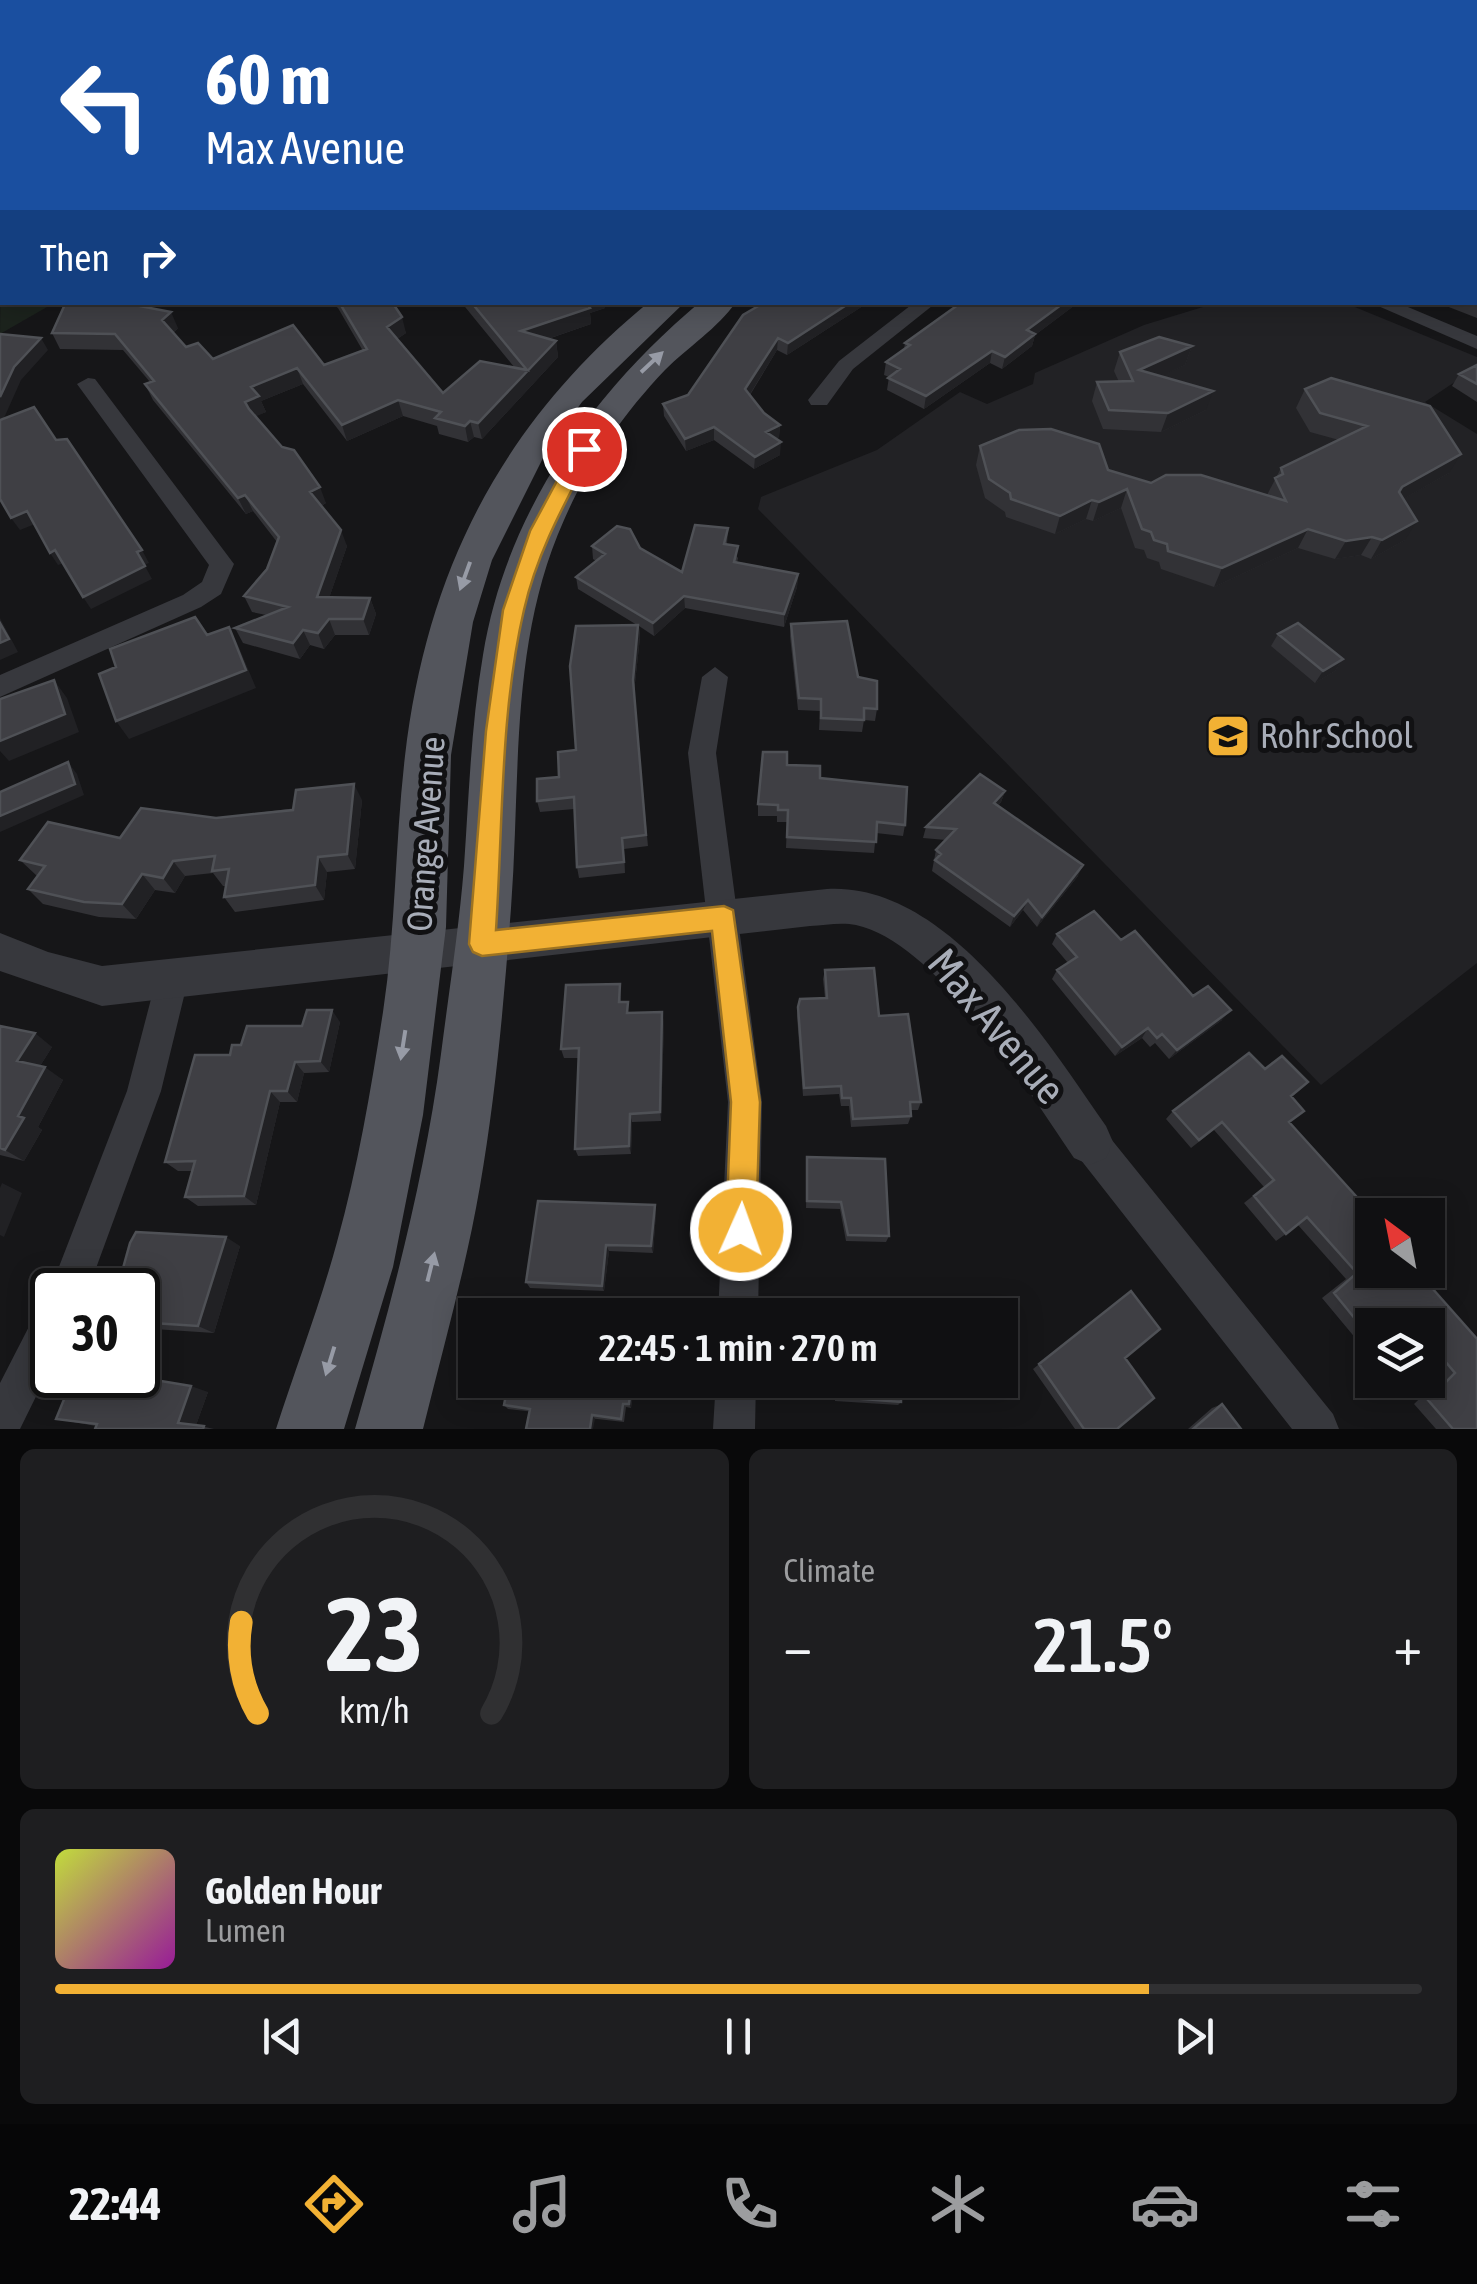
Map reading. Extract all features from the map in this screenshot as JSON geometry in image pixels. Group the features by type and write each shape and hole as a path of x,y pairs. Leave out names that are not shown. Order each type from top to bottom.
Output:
{"main road":[{"name":"Orange Avenue","path":"310,1429 375,1214 419,948 429,749 451,615 494,503 554,415 600,364 666,305"},
{"name":"Orange Avenue","path":"389,1429 445,1214 482,944 504,671 513,610 540,531 600,422 637,376 717,305"}],"street":[{"path":"819,400 846,365 924,305"},
{"path":"1385,305 1477,343"},
{"path":"0,687 192,600 212,588 222,564 88,384"},
{"path":"714,677 702,753 745,1102 739,1298"},
{"name":"Max Avenue","path":"0,952 102,986 419,948 857,907 904,926 941,954 1008,1031 1090,1142 1318,1429"},
{"path":"77,1268 144,1091 172,980"},
{"path":"0,1426 30,1367"},
{"path":"734,1429 735,1398"}],"shaded area":[{"path":"0,305 51,305 0,334"},
{"name":"Rohr School","path":"1209,305 1350,305 1477,357 1477,367 1425,402 1477,434 1477,963 1321,1085 758,509 761,497 877,450 960,392 987,404 1033,384 1035,373 1144,325"}],"building":[{"path":"65,305 135,305 171,312 162,320 186,347 198,343 213,359 293,325 324,365 367,349 341,305 394,305 402,317 387,327 443,393 480,361 527,370 473,305 590,308 521,331 556,341 478,423 470,421 465,426 435,418 441,412 398,400 342,425 297,368 251,387 259,396 245,402 249,409 282,447 294,450 320,487 310,492 341,530 317,597 370,598 363,619 329,619 318,633 303,630 293,643 235,628 288,607 244,596 267,569 279,537 245,495 238,498 145,384 154,381 115,334 52,333"},
{"path":"760,305 846,305 788,343 778,338 745,389 764,413 780,425 766,432 781,442 755,457 714,427 685,439 663,404 688,395 743,315"},
{"path":"958,305 1061,305 1027,330 1035,334 1005,357 992,351 926,396 888,378 900,369 886,362 910,345 905,343"},
{"path":"0,334 41,338 14,367 0,397"},
{"path":"1159,337 1192,346 1139,370 1213,391 1168,413 1109,410 1097,382 1133,381 1120,352"},
{"path":"1477,365 1477,384 1459,374"},
{"path":"1331,378 1430,406 1461,454 1402,487 1399,492 1417,521 1382,540 1372,537 1346,541 1308,529 1222,568 1168,551 1167,544 1154,540 1151,532 1142,529 1127,489 1060,516 1011,499 1010,493 989,479 980,446 1019,430 1051,429 1099,444 1108,470 1151,483 1166,475 1201,475 1286,501 1275,478 1283,474 1281,468 1367,426 1320,413 1305,389"},
{"path":"34,407 56,440 67,439 142,550 137,552 145,566 83,597 55,550 50,553 27,511 11,518 0,499 0,420"},
{"path":"695,525 728,528 724,544 738,546 734,562 798,574 784,614 684,596 653,623 576,577 605,554 592,546 617,526 630,529 640,548 682,572"},
{"path":"195,617 207,635 229,627 246,670 116,721 99,674 116,667 110,649"},
{"path":"847,621 858,677 877,681 877,709 864,708 864,720 821,718 821,699 799,698 791,624"},
{"path":"0,623 9,639 0,643"},
{"path":"1298,623 1343,659 1323,671 1278,634"},
{"path":"638,625 633,680 646,835 622,838 624,862 577,867 574,797 537,801 537,779 559,777 558,752 576,750 570,666 576,626"},
{"path":"54,680 65,714 0,741 0,699"},
{"path":"763,752 787,752 787,765 820,766 820,778 907,787 905,825 877,822 876,842 787,837 788,810 758,804"},
{"path":"68,762 75,784 0,816 0,792"},
{"path":"980,774 1005,791 994,803 1083,865 1042,917 1028,900 1014,916 935,860 941,854 936,850 956,829 926,827"},
{"path":"354,784 347,854 318,857 315,885 224,897 229,869 212,871 215,856 173,861 163,878 142,874 122,904 84,902 28,889 45,866 20,860 48,822 120,838 141,808 216,818 293,810 296,790"},
{"path":"1094,911 1121,940 1135,931 1193,996 1208,986 1231,1010 1177,1050 1162,1034 1157,1038 1148,1028 1122,1047 1057,970 1077,957 1057,934"},
{"path":"874,968 879,1016 908,1014 921,1102 910,1102 911,1116 853,1119 851,1098 842,1098 841,1086 804,1088 800,999 827,998 825,970"},
{"path":"620,984 619,1002 628,1002 627,1013 662,1012 660,1112 630,1114 629,1146 575,1149 579,1048 561,1049 566,985"},
{"path":"307,1010 332,1010 320,1061 295,1062 287,1091 270,1091 244,1196 185,1197 195,1161 165,1162 195,1055 230,1055 232,1045 241,1045 247,1026 302,1026"},
{"path":"0,1026 35,1033 17,1061 45,1067 18,1116 24,1118 5,1150 0,1148"},
{"path":"1249,1053 1265,1069 1282,1056 1308,1082 1291,1096 1304,1111 1289,1122 1358,1198 1355,1271 1307,1217 1286,1234 1254,1196 1274,1180 1222,1122 1199,1140 1173,1111"},
{"path":"807,1157 885,1159 889,1236 848,1235 841,1202 807,1201"},
{"path":"538,1201 655,1205 651,1246 606,1245 602,1286 526,1282"},
{"path":"136,1232 226,1237 198,1326 160,1323 160,1268 123,1268"},
{"path":"1355,1275 1355,1288 1432,1288 1477,1339 1477,1429 1453,1429 1428,1400 1445,1398 1445,1383 1455,1373 1445,1361 1445,1308 1355,1308 1355,1319 1334,1293"},
{"path":"1131,1291 1160,1329 1125,1358 1154,1398 1117,1429 1084,1429 1039,1364"},
{"path":"160,1381 191,1386 178,1423 204,1426 95,1429 97,1424 56,1419 65,1398 160,1398"},
{"path":"505,1398 630,1398 629,1404 623,1404 621,1419 592,1415 590,1429 526,1429 530,1409 504,1405"},
{"path":"850,1398 901,1398 901,1402"},
{"path":"1222,1404 1241,1429 1193,1429"}],"place":[{"name":"Rohr School","path":"1228,736"}],"route":[{"path":"584,449 540,531 513,610 497,731 482,944 724,918 745,1102 741,1230"}]}
